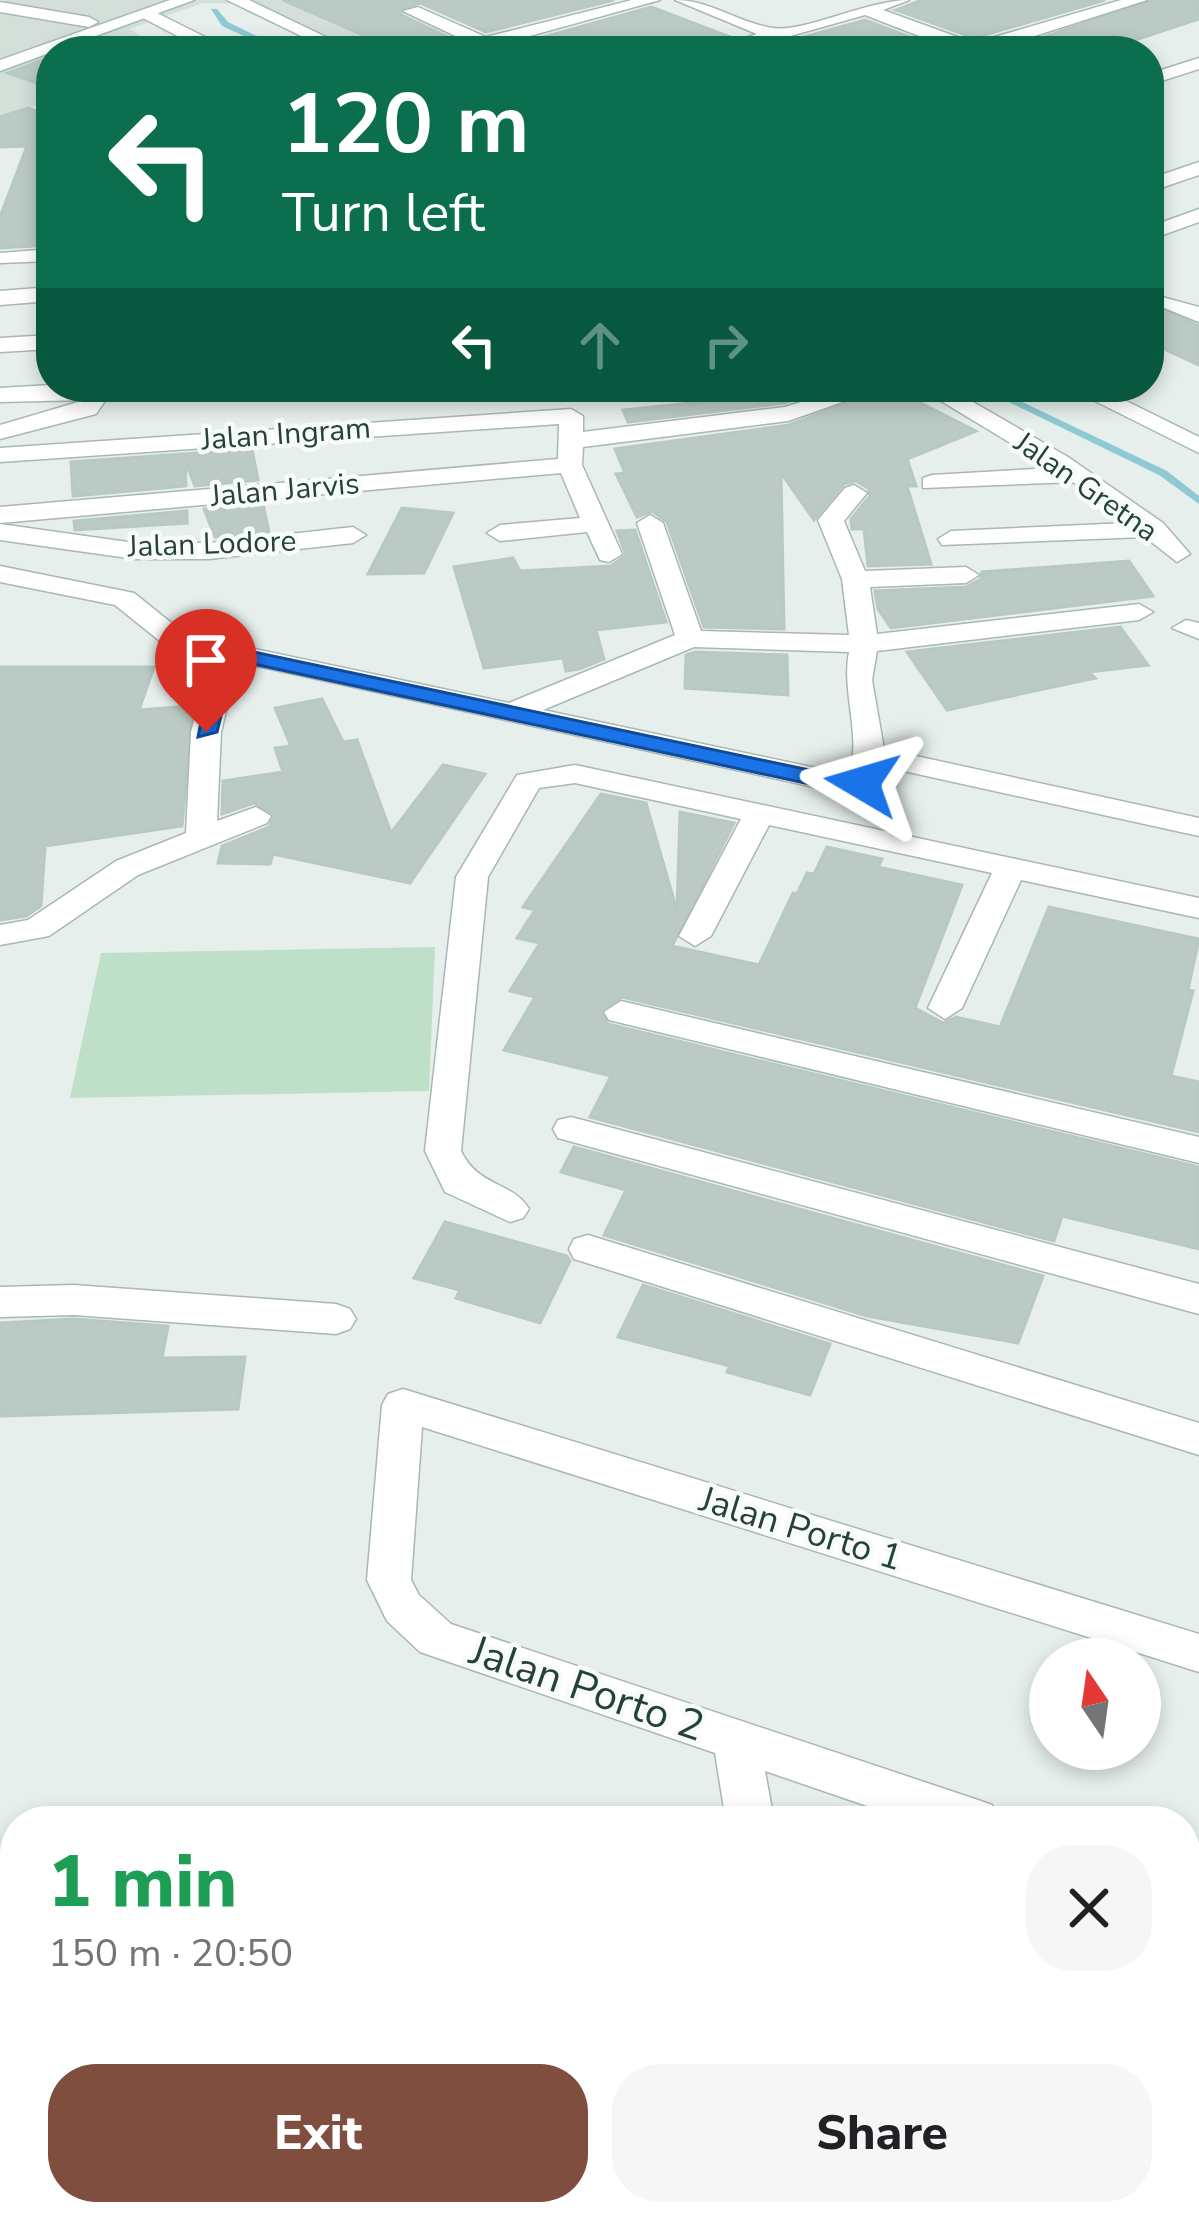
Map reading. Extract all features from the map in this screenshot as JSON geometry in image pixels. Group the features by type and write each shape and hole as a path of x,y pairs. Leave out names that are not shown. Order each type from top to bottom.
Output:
{"street":[{"path":"46,36 88,22 129,0"},
{"path":"84,36 186,0"},
{"path":"235,0 313,36"},
{"path":"432,0 412,11 468,36"},
{"path":"530,36 652,0"},
{"path":"683,0 774,35"},
{"path":"770,36 901,0"},
{"path":"1019,36 1138,0"},
{"path":"0,7 88,22"},
{"path":"867,10 936,36"},
{"path":"147,14 190,36"},
{"path":"126,21 158,36"},
{"path":"0,51 36,39"},
{"path":"0,66 36,53"},
{"path":"1164,75 1199,63"},
{"path":"1164,181 1199,168"},
{"path":"1164,228 1199,215"},
{"path":"6,258 36,256"},
{"path":"0,298 36,295"},
{"path":"1170,302 1199,315"},
{"path":"0,344 36,343"},
{"path":"0,395 36,392"},
{"path":"0,432 88,409 97,402"},
{"path":"609,554 595,524 571,441 788,414 826,402"},
{"name":"Jalan Gretna","path":"956,402 1078,474 1154,530 1177,554"},
{"path":"1110,402 1199,446"},
{"name":"Jalan Ingram","path":"0,455 571,441"},
{"name":"Jalan Jarvis","path":"0,515 571,441"},
{"path":"932,483 1078,474"},
{"path":"0,574 124,599 170,638 226,652 842,784 862,783 871,755 859,680 864,644 855,579 831,520 854,493"},
{"path":"650,523 690,639"},
{"path":"500,533 595,524"},
{"path":"951,539 1154,530"},
{"name":"Jalan Lodore","path":"0,532 135,551 209,550 352,536"},
{"path":"855,579 966,575"},
{"path":"508,714 690,639 864,644 1139,612"},
{"path":"201,840 206,732 226,652"},
{"path":"871,755 1199,826"},
{"path":"510,1209 458,1183 443,1150 472,877 528,782 543,775 575,774 1199,908"},
{"path":"695,936 759,814"},
{"path":"0,935 37,929 127,868 256,817"},
{"path":"944,1008 1012,865"},
{"path":"621,1012 1199,1150"},
{"path":"571,1129 1199,1299"},
{"path":"588,1249 1199,1439"},
{"path":"0,1302 74,1300 336,1319"},
{"name":"Jalan Porto 1","path":"404,1405 1199,1653"},
{"name":"Jalan Porto 2","path":"404,1405 389,1580 403,1608 436,1638 931,1806"},
{"path":"736,1740 747,1806"}],"shaded area":[{"path":"5,0 382,0 466,36 313,36 246,4 203,3 130,29 140,36 36,36 36,105 0,118 0,4"}],"green space":[{"path":"435,947 429,1091 70,1098 101,953"}],"building":[{"path":"283,0 614,0 486,32 420,3 399,9 401,15 445,36 366,36"},
{"path":"922,0 1105,0 981,36 968,36 896,10"},
{"path":"1151,0 1199,0 1199,19 1147,36 1047,36"},
{"path":"651,7 728,36 547,36"},
{"path":"865,20 907,36 807,36"},
{"path":"36,63 36,83 8,73"},
{"path":"28,108 36,111 36,246 0,248 0,217 27,146 0,147 0,117"},
{"path":"1164,309 1199,326 1199,365 1164,349"},
{"path":"701,402 787,402 628,422 623,410"},
{"path":"850,402 919,402 976,431 907,459 916,486 907,486 931,564 868,566 864,529 852,529 851,519 870,496 869,489 856,481 844,484 814,520 781,473 784,629 704,627 667,522 652,511 637,517 616,474 625,473 615,449 789,425"},
{"path":"252,449 258,480 195,486 185,461 186,486 73,496 71,462"},
{"path":"263,504 269,532 215,537 204,509"},
{"path":"402,508 453,513 424,573 368,574"},
{"path":"187,511 187,523 75,530 74,521"},
{"path":"635,530 666,622 596,630 604,659 579,669 566,671 563,658 484,668 454,567 513,558 520,571 611,566 626,555 617,531"},
{"path":"1129,561 1153,596 891,628 878,609 875,591 966,587 981,579 982,572"},
{"path":"1120,627 1148,665 1089,672 1095,678 947,710 907,652"},
{"path":"686,655 787,655 788,695 685,688"},
{"path":"0,667 154,667 139,710 193,706 182,826 45,846 41,906 26,916 0,920"},
{"path":"322,699 343,742 357,740 391,833 443,765 485,774 410,883 273,854 270,864 218,863 222,846 269,827 275,815 254,803 222,814 223,781 283,772 275,748 291,746 275,708"},
{"path":"601,794 646,803 677,911 680,812 734,823 672,946 759,965 793,893 797,894 807,873 814,874 827,847 882,859 878,867 962,885 915,1008 943,1023 956,1017 1000,1027 1049,907 1199,939 1188,990 1193,991 1171,1076 1199,1082 1199,1132 622,997 600,1011 608,1024 1199,1167 1199,1249 1062,1216 1054,1241 590,1117 611,1076 504,1050 535,997 510,991 540,943 517,938 535,910 523,907"},
{"path":"574,1147 1043,1276 1018,1343 867,1316 604,1235 626,1190 561,1172"},
{"path":"445,1222 567,1256 570,1261 540,1323 456,1298 460,1290 414,1278"},
{"path":"643,1285 830,1344 810,1395 727,1372 730,1366 618,1337"},
{"path":"74,1319 168,1326 162,1358 245,1357 238,1409 0,1416 0,1323"}],"waterway":[{"path":"214,11 225,24 251,36"},
{"path":"1014,402 1163,473 1199,501"}],"route":[{"path":"206,732 226,652 842,784 862,783"}]}
